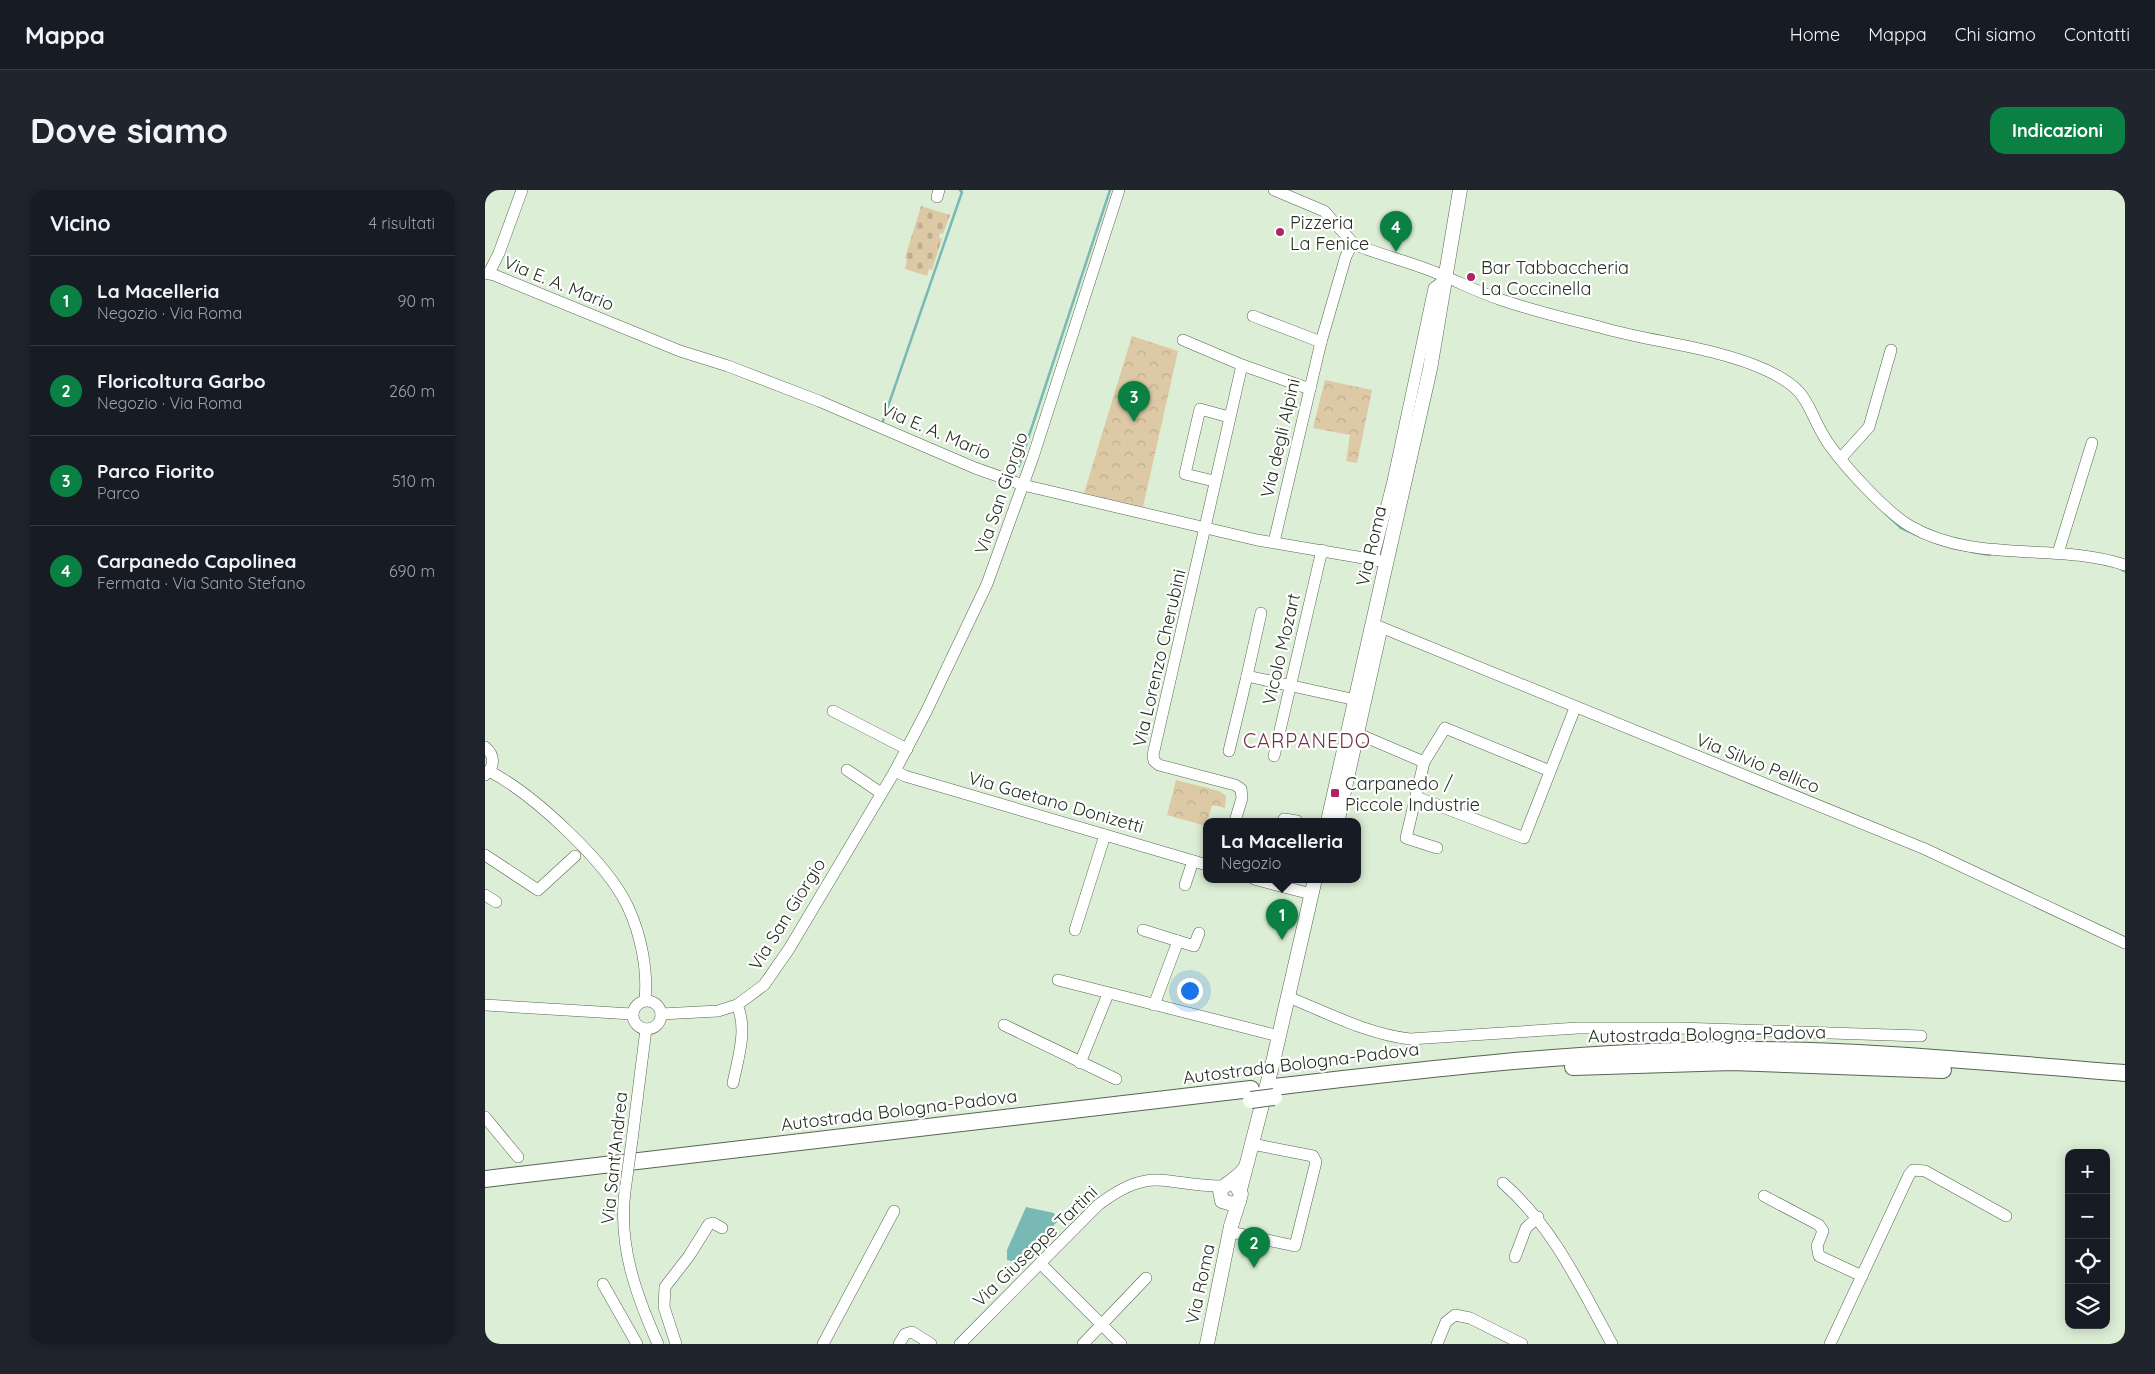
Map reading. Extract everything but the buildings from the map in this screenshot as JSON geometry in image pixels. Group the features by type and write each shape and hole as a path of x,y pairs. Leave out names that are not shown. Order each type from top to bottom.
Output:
{"highway":[{"name":"Autostrada Bologna-Padova","path":"1274,1092 1510,1061 1618,1053 1732,1050 1859,1053 2125,1073"},
{"name":"Autostrada Bologna-Padova","path":"485,1179 1251,1094 1511,1071 1621,1065 1751,1063 1927,1069 2125,1084"},
{"name":"Autostrada Bologna-Padova","path":"485,1190 968,1133 1251,1094"}],"main road":[{"name":"Via Roma","path":"1329,818 1354,732 1355,700 1377,626 1380,561 1430,369 1447,278 1460,190"},
{"path":"1230,1194 1247,1166 1253,1144 1314,883"},
{"name":"Via Roma","path":"1207,1344 1231,1229 1230,1194"}],"street":[{"path":"487,273 499,253 522,190"},
{"name":"Via San Giorgio","path":"661,1014 718,1011 737,1005 764,985 895,771 987,584 1023,485 1119,190"},
{"path":"1274,190 1292,193 1324,211 1353,243 1507,302 1629,335 1733,358 1767,371 1803,394 1828,442 1841,458 1893,513 1919,531 1949,541 1993,550 2058,553 2101,558 2125,565"},
{"name":"Via degli Alpini","path":"1274,542 1321,342 1346,256 1353,243"},
{"name":"Via E. A. Mario","path":"487,273 680,351 728,366 819,401 975,468 1023,485 1274,542 1380,561"},
{"path":"1253,316 1321,342"},
{"path":"1183,340 1242,365 1310,389"},
{"path":"1841,458 1869,426 1891,350"},
{"path":"1204,527 1213,481 1242,365"},
{"path":"1213,481 1185,474 1200,409 1229,417"},
{"path":"2058,553 2092,443"},
{"name":"Via Lorenzo Cherubini","path":"1204,527 1200,557 1153,754 1154,761 1159,765 1235,785 1241,789 1242,798 1236,818"},
{"name":"Vicolo Mozart","path":"1275,756 1322,550"},
{"path":"1229,751 1261,613"},
{"name":"Via Silvio Pellico","path":"1377,626 1925,849 2125,943"},
{"name":"Via Roma","path":"1340,818 1354,732 1377,626"},
{"path":"1247,676 1355,700"},
{"path":"1417,797 1524,838 1575,708"},
{"path":"833,710 907,749"},
{"path":"1437,848 1406,838 1424,762 1445,728 1550,771"},
{"path":"1354,732 1424,762"},
{"path":"485,747 489,750 493,761 487,773 553,818 612,881 627,906 642,949 645,1000"},
{"path":"847,770 881,793"},
{"name":"Via Gaetano Donizetti","path":"895,771 1203,864"},
{"path":"1075,930 1105,835"},
{"path":"485,855 538,890 575,856"},
{"path":"1185,886 1193,861"},
{"path":"1270,883 1311,894"},
{"path":"485,895 496,902"},
{"path":"1143,930 1194,946 1199,933"},
{"path":"1154,1005 1178,941"},
{"path":"1058,980 1279,1036"},
{"path":"1079,1063 1108,994"},
{"path":"1287,997 1368,1030 1393,1037 1410,1039 1578,1028 1678,1028 1921,1036"},
{"path":"645,1000 658,1005 661,1014 659,1024 646,1030 636,1024 632,1014 636,1005 645,1000"},
{"path":"485,1005 632,1014"},
{"path":"733,1083 741,1042 742,1021 737,1005"},
{"path":"1004,1025 1079,1063 1116,1079"},
{"name":"Via Sant'Andrea","path":"646,1030 622,1224 626,1255 657,1344"},
{"path":"485,1117 518,1157"},
{"name":"Via Roma","path":"1231,1229 1295,1246 1316,1162 1313,1156 1253,1144"},
{"path":"1830,1344 1913,1170 1925,1171 2006,1216"},
{"name":"Via Giuseppe Tartini","path":"960,1344 1098,1205 1130,1184 1163,1179 1200,1185 1230,1194"},
{"path":"1503,1183 1538,1217 1557,1244 1612,1344"},
{"path":"1764,1196 1819,1225 1823,1231 1817,1246 1819,1256 1862,1276"},
{"path":"823,1344 894,1211"},
{"path":"1515,1257 1525,1228 1538,1217"},
{"path":"676,1344 664,1307 665,1287 689,1256 709,1224 719,1224 722,1228"},
{"path":"1040,1263 1121,1344"},
{"path":"1083,1344 1147,1278"},
{"path":"603,1284 637,1344"},
{"path":"1437,1344 1446,1322 1455,1315 1470,1318 1514,1342"},
{"path":"899,1344 905,1334 912,1332 931,1344"}],"green space":[{"path":"921,206 950,215 943,234 940,233 939,238 942,238 932,270 929,269 927,276 905,269 907,259 905,258"},
{"path":"1132,336 1178,351 1143,507 1084,493"},
{"path":"1325,380 1372,390 1357,463 1346,461 1350,435 1313,428"},
{"path":"1176,780 1219,791 1226,796 1225,808 1212,805 1208,818 1203,818 1203,825 1167,815"}],"water":[{"path":"1026,1207 1054,1213 1057,1222 1019,1261 1007,1260 1007,1250"}],"waterway":[{"path":"883,421 962,192 960,190"},
{"path":"1019,466 1110,190"},
{"path":"1885,513 1901,528 1924,538"},
{"path":"1972,552 1990,555"}],"place":[{"name":"Pizzeria La Fenice","path":"1280,232"},
{"name":"Carpanedo Capolinea","path":"1396,252"},
{"name":"Bar Tabbaccheria La Coccinella","path":"1471,277"},
{"name":"Parco Fiorito","path":"1134,422"},
{"name":"Carpanedo / Piccole Industrie","path":"1335,793"},
{"name":"La Macelleria","path":"1282,940"},
{"name":"Floricoltura Garbo","path":"1254,1268"}],"district":[{"name":"CARPANEDO","path":"1307,740"}]}
